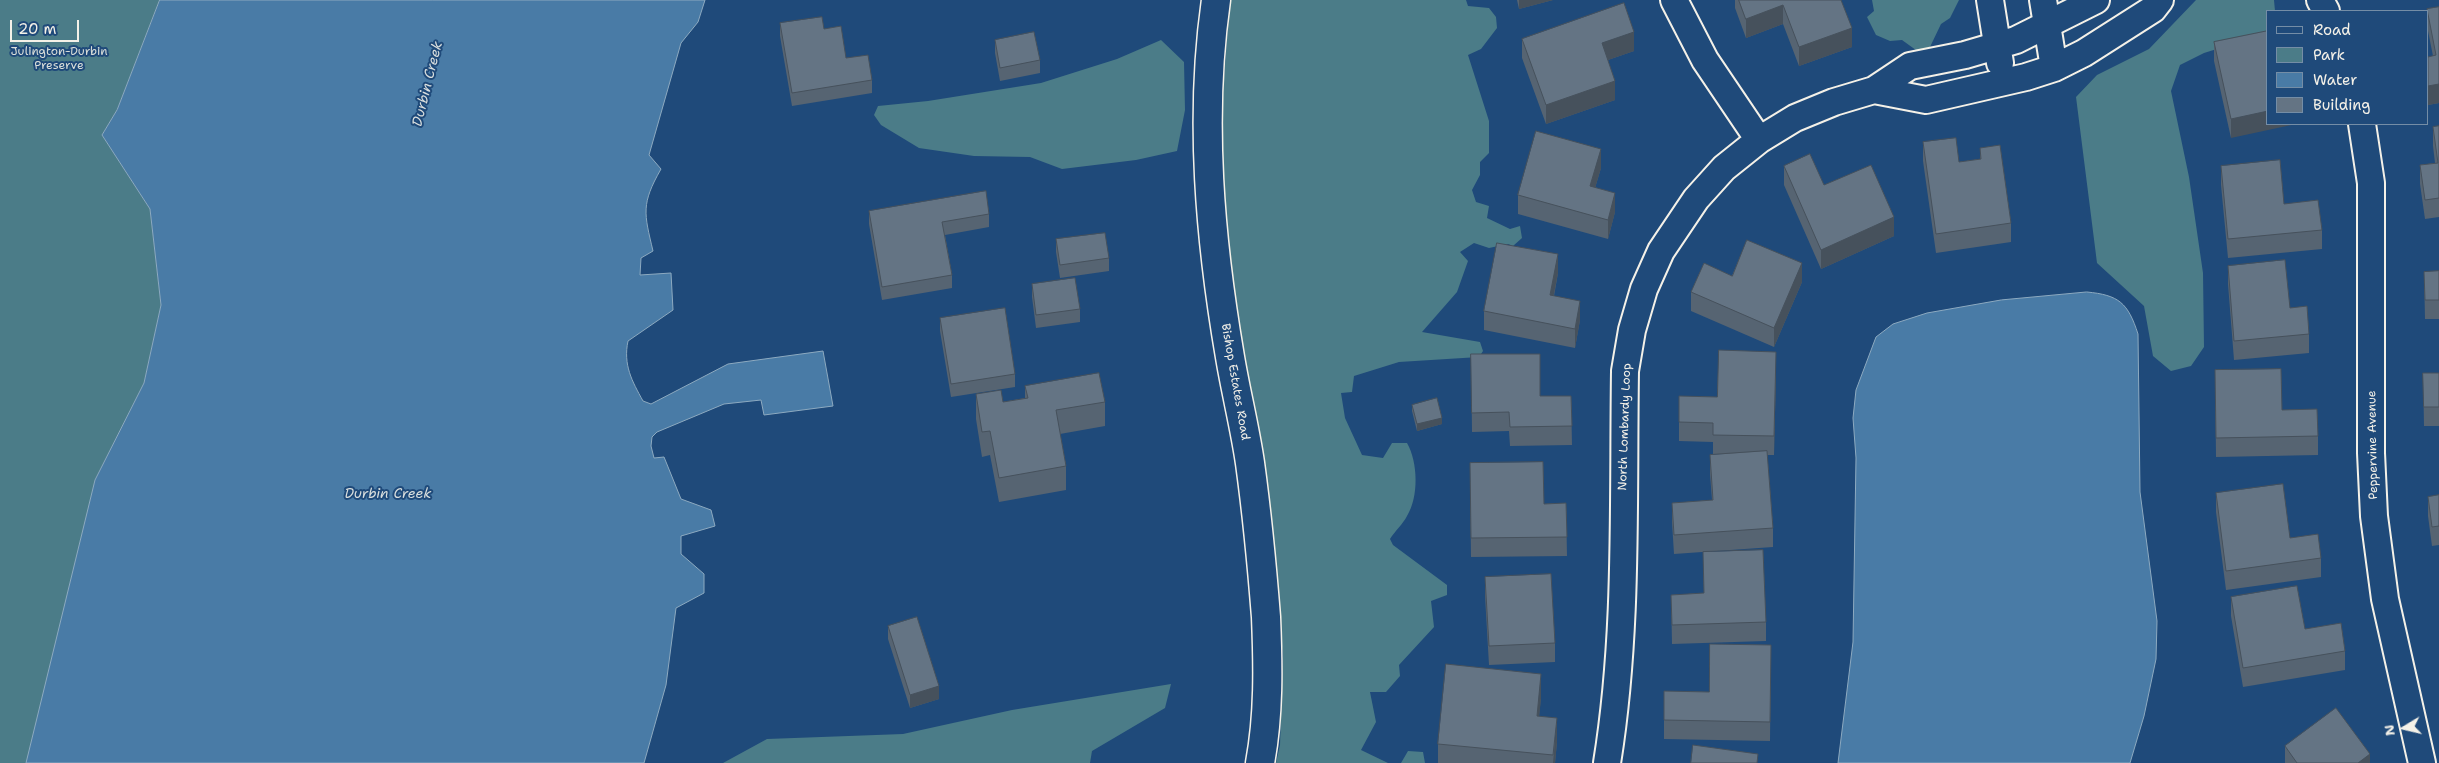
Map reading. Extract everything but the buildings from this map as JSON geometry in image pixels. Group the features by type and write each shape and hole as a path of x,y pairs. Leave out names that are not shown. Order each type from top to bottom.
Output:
{"street":[{"name":"Bishop Estates Road","path":"1216,0 1208,91 1208,167 1218,271 1230,358 1249,462 1263,570 1268,655 1260,763"},
{"path":"1674,0 1705,60 1760,140"},
{"path":"1990,0 2006,43 2016,79"},
{"path":"2042,0 2054,68"},
{"name":"North Lombardy Loop","path":"1607,763 1615,712 1621,649 1625,371 1632,330 1644,289 1672,233 1696,198 1724,168 1760,140 1795,118 1818,108 1874,90 1910,66 2006,43 2048,26 2096,0"},
{"name":"North Lombardy Loop","path":"1874,90 1926,100 2054,68 2084,53 2153,9 2160,0"},
{"name":"Peppervine Avenue","path":"2362,125 2371,183 2371,454 2374,516 2385,599 2422,763"}],"green space":[{"name":"Julington-Durbin Preserve","path":"0,0 160,0 117,110 102,135 150,209 161,305 144,383 95,480 52,763 0,763"},
{"path":"1230,0 1466,0 1468,6 1489,8 1496,17 1497,28 1481,49 1468,55 1489,121 1489,153 1480,162 1480,175 1472,190 1476,202 1489,206 1487,218 1510,229 1520,226 1522,238 1513,246 1508,244 1489,248 1474,243 1460,252 1468,261 1457,292 1422,332 1480,342 1483,351 1479,357 1399,362 1354,376 1352,392 1341,393 1345,418 1362,455 1383,458 1392,443 1407,443 1415,469 1414,499 1405,519 1390,539 1393,545 1447,585 1447,595 1431,601 1434,627 1399,665 1400,676 1386,692 1370,692 1376,722 1361,750 1388,763 1276,763 1280,745 1283,655 1267,514 1230,275 1219,142"},
{"path":"1872,0 1959,0 1950,18 1941,24 1930,47 1920,53 1902,40 1890,41 1876,35 1867,17 1874,11"},
{"path":"2196,0 2274,0 2275,10 2266,10 2266,34 2204,53 2180,65 2171,91 2189,177 2203,273 2204,347 2191,366 2171,371 2153,356 2144,306 2097,263 2076,97 2097,75 2149,49"},
{"path":"1161,40 1184,62 1185,110 1177,151 1136,160 1062,169 1030,157 974,156 919,148 881,125 874,115 878,106 928,101 1041,83 1117,59"},
{"path":"1171,684 1165,708 1092,751 1090,763 723,763 767,739 903,734 1012,710"},
{"path":"1408,751 1423,752 1425,763 1401,763"}],"water":[{"name":"Durbin Creek","path":"160,0 705,0 698,22 681,43 649,155 661,169 650,191 646,209 653,251 641,258 640,275 671,273 673,310 628,341 627,358 630,372 635,387 643,401 651,404 728,364 823,351 833,406 764,415 761,400 724,404 657,432 652,437 651,446 654,458 664,457 681,499 711,510 715,526 681,536 681,554 704,574 704,593 676,608 666,685 644,763 26,763 95,480 144,383 161,305 150,209 102,135 117,110"},
{"path":"2087,292 2115,298 2126,308 2138,334 2140,492 2157,621 2156,659 2144,716 2130,763 1838,763 1853,642 1856,458 1853,418 1856,390 1876,337 1893,324 1927,313 2001,300"}]}
